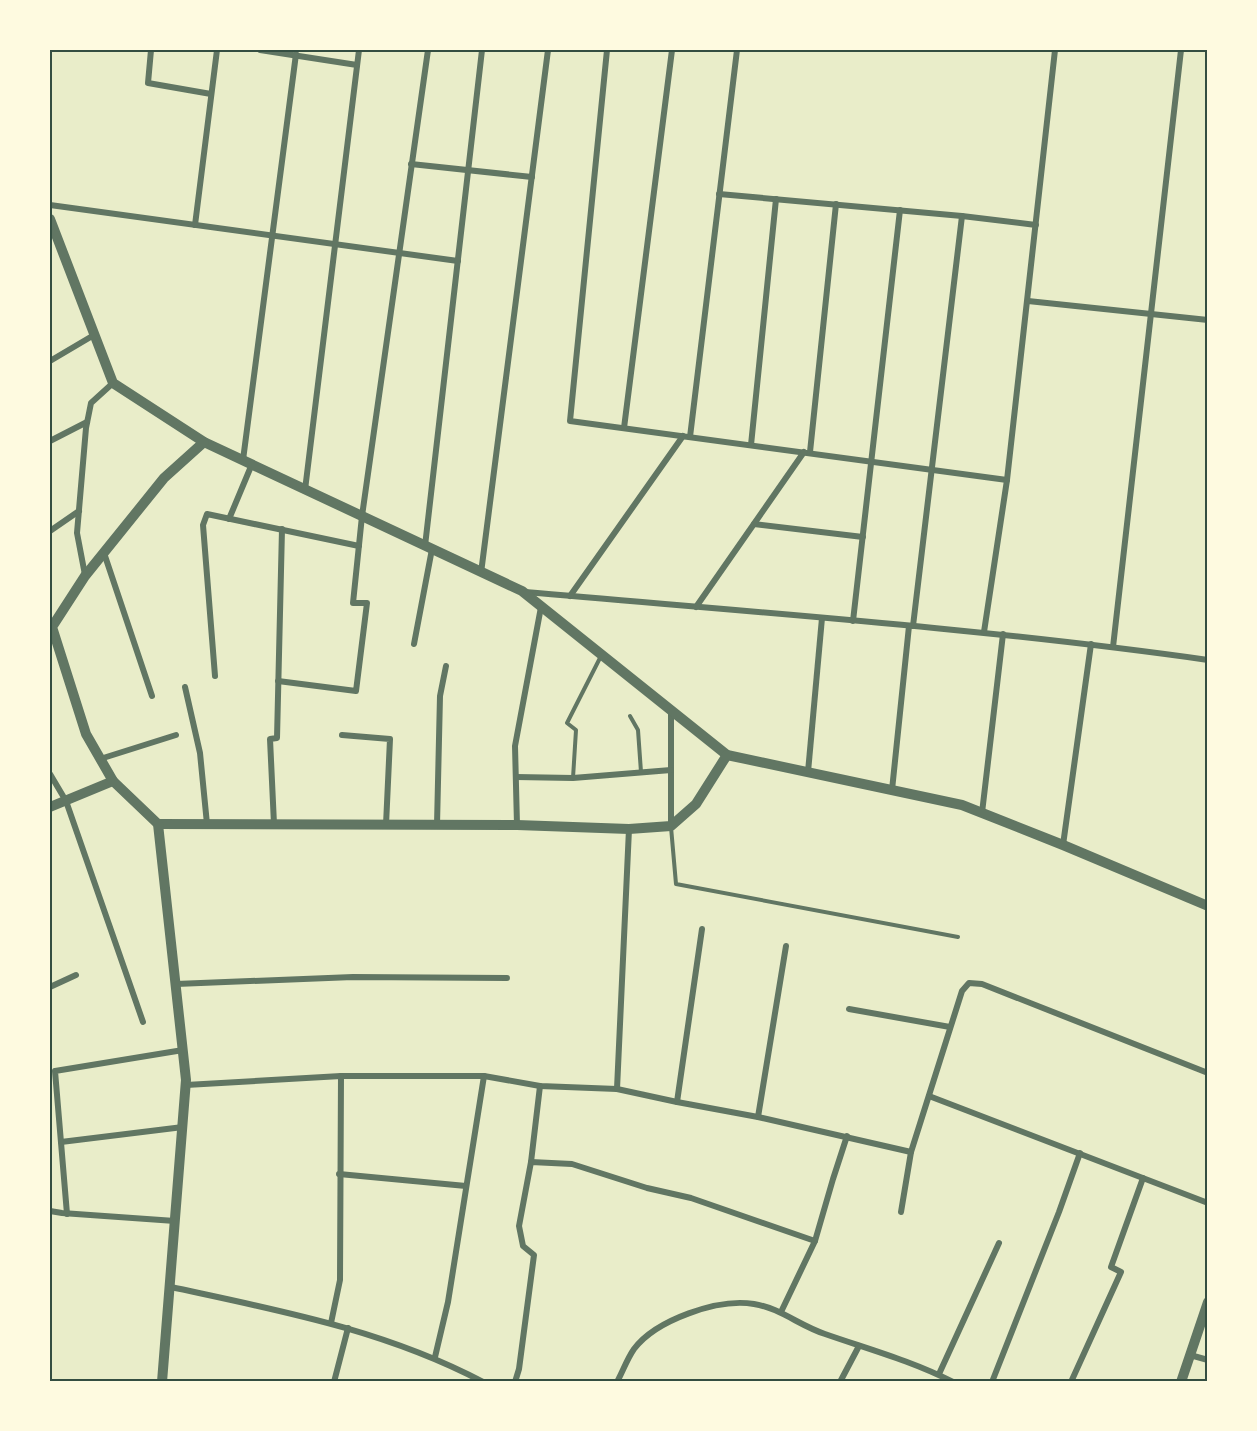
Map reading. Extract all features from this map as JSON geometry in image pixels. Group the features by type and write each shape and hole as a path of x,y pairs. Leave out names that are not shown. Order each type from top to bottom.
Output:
{"street":[{"path":"151,50 148,83 212,94"},
{"path":"195,225 217,50"},
{"path":"260,50 357,65"},
{"path":"305,490 359,50"},
{"path":"278,681 356,691 367,603 353,603 362,516 428,50"},
{"path":"414,644 428,547 482,50"},
{"path":"482,573 548,50"},
{"path":"607,50 570,421 1007,480"},
{"path":"624,428 672,50"},
{"path":"570,596 687,436 737,50"},
{"path":"984,632 1007,480 1055,50"},
{"path":"1113,647 1181,50"},
{"path":"229,519 247,462 272,236 296,54"},
{"path":"411,165 532,177"},
{"path":"720,194 1036,225"},
{"path":"751,445 776,199"},
{"path":"696,607 807,452 836,204"},
{"path":"50,205 458,261"},
{"path":"853,621 900,210"},
{"path":"892,790 962,216"},
{"path":"50,219 113,383 204,442 522,591 727,755 962,805 1208,906"},
{"path":"1028,301 1208,320"},
{"path":"50,361 94,335"},
{"path":"85,576 77,533 87,422 91,403 113,383"},
{"path":"50,441 87,422"},
{"path":"162,1382 186,1085 158,824 113,782 86,734 51,631 85,576 164,478 204,442"},
{"path":"50,531 79,511"},
{"path":"215,676 203,525 207,514 359,546"},
{"path":"754,524 863,537"},
{"path":"274,824 270,739 277,738 282,529"},
{"path":"104,553 152,696"},
{"path":"522,591 984,632 1208,660"},
{"path":"517,825 515,746 541,607"},
{"path":"808,772 822,618"},
{"path":"981,813 1003,634"},
{"path":"1063,845 1092,644"},
{"path":"437,825 440,696 446,666"},
{"path":"185,687 200,753 207,824"},
{"path":"670,710 671,826"},
{"path":"100,759 176,735"},
{"path":"342,735 390,740 386,825"},
{"path":"158,824 517,825 629,829 671,826 696,804 727,755"},
{"path":"516,777 573,777 671,770"},
{"path":"50,774 66,801 142,1022"},
{"path":"50,807 113,782"},
{"path":"617,1089 629,829"},
{"path":"677,1102 702,929"},
{"path":"758,1117 786,946"},
{"path":"50,987 76,975"},
{"path":"176,984 353,977 507,978"},
{"path":"901,1212 911,1152 962,991 969,983 982,984 1208,1073"},
{"path":"849,1009 950,1027"},
{"path":"67,1214 55,1071 183,1050"},
{"path":"186,1085 340,1076 483,1076 540,1086 617,1089 847,1136 911,1152"},
{"path":"331,1323 340,1280 340,1076"},
{"path":"435,1358 448,1302 483,1076"},
{"path":"515,1382 519,1370 534,1255 523,1246 519,1226 531,1162 540,1086"},
{"path":"929,1096 1208,1203"},
{"path":"61,1142 183,1127"},
{"path":"782,1312 815,1241 847,1136"},
{"path":"992,1382 1080,1154"},
{"path":"531,1162 572,1164 647,1188 702,1201 815,1241"},
{"path":"339,1174 466,1186"},
{"path":"1071,1382 1121,1272 1111,1267 1143,1178"},
{"path":"50,1211 176,1221"},
{"path":"939,1374 999,1243"},
{"path":"171,1287 348,1328 435,1358 481,1381"},
{"path":"1181,1382 1208,1302"},
{"path":"617,1382 634,1349 656,1330 683,1315 714,1305 753,1303 782,1312 819,1332 939,1374 953,1382"},
{"path":"334,1382 348,1328"},
{"path":"840,1382 859,1346"},
{"path":"1190,1354 1208,1360"}],"lane":[{"path":"573,777 576,730 567,723 602,655"},
{"path":"630,716 638,730 641,772"},
{"path":"671,826 676,884 958,937"}]}
